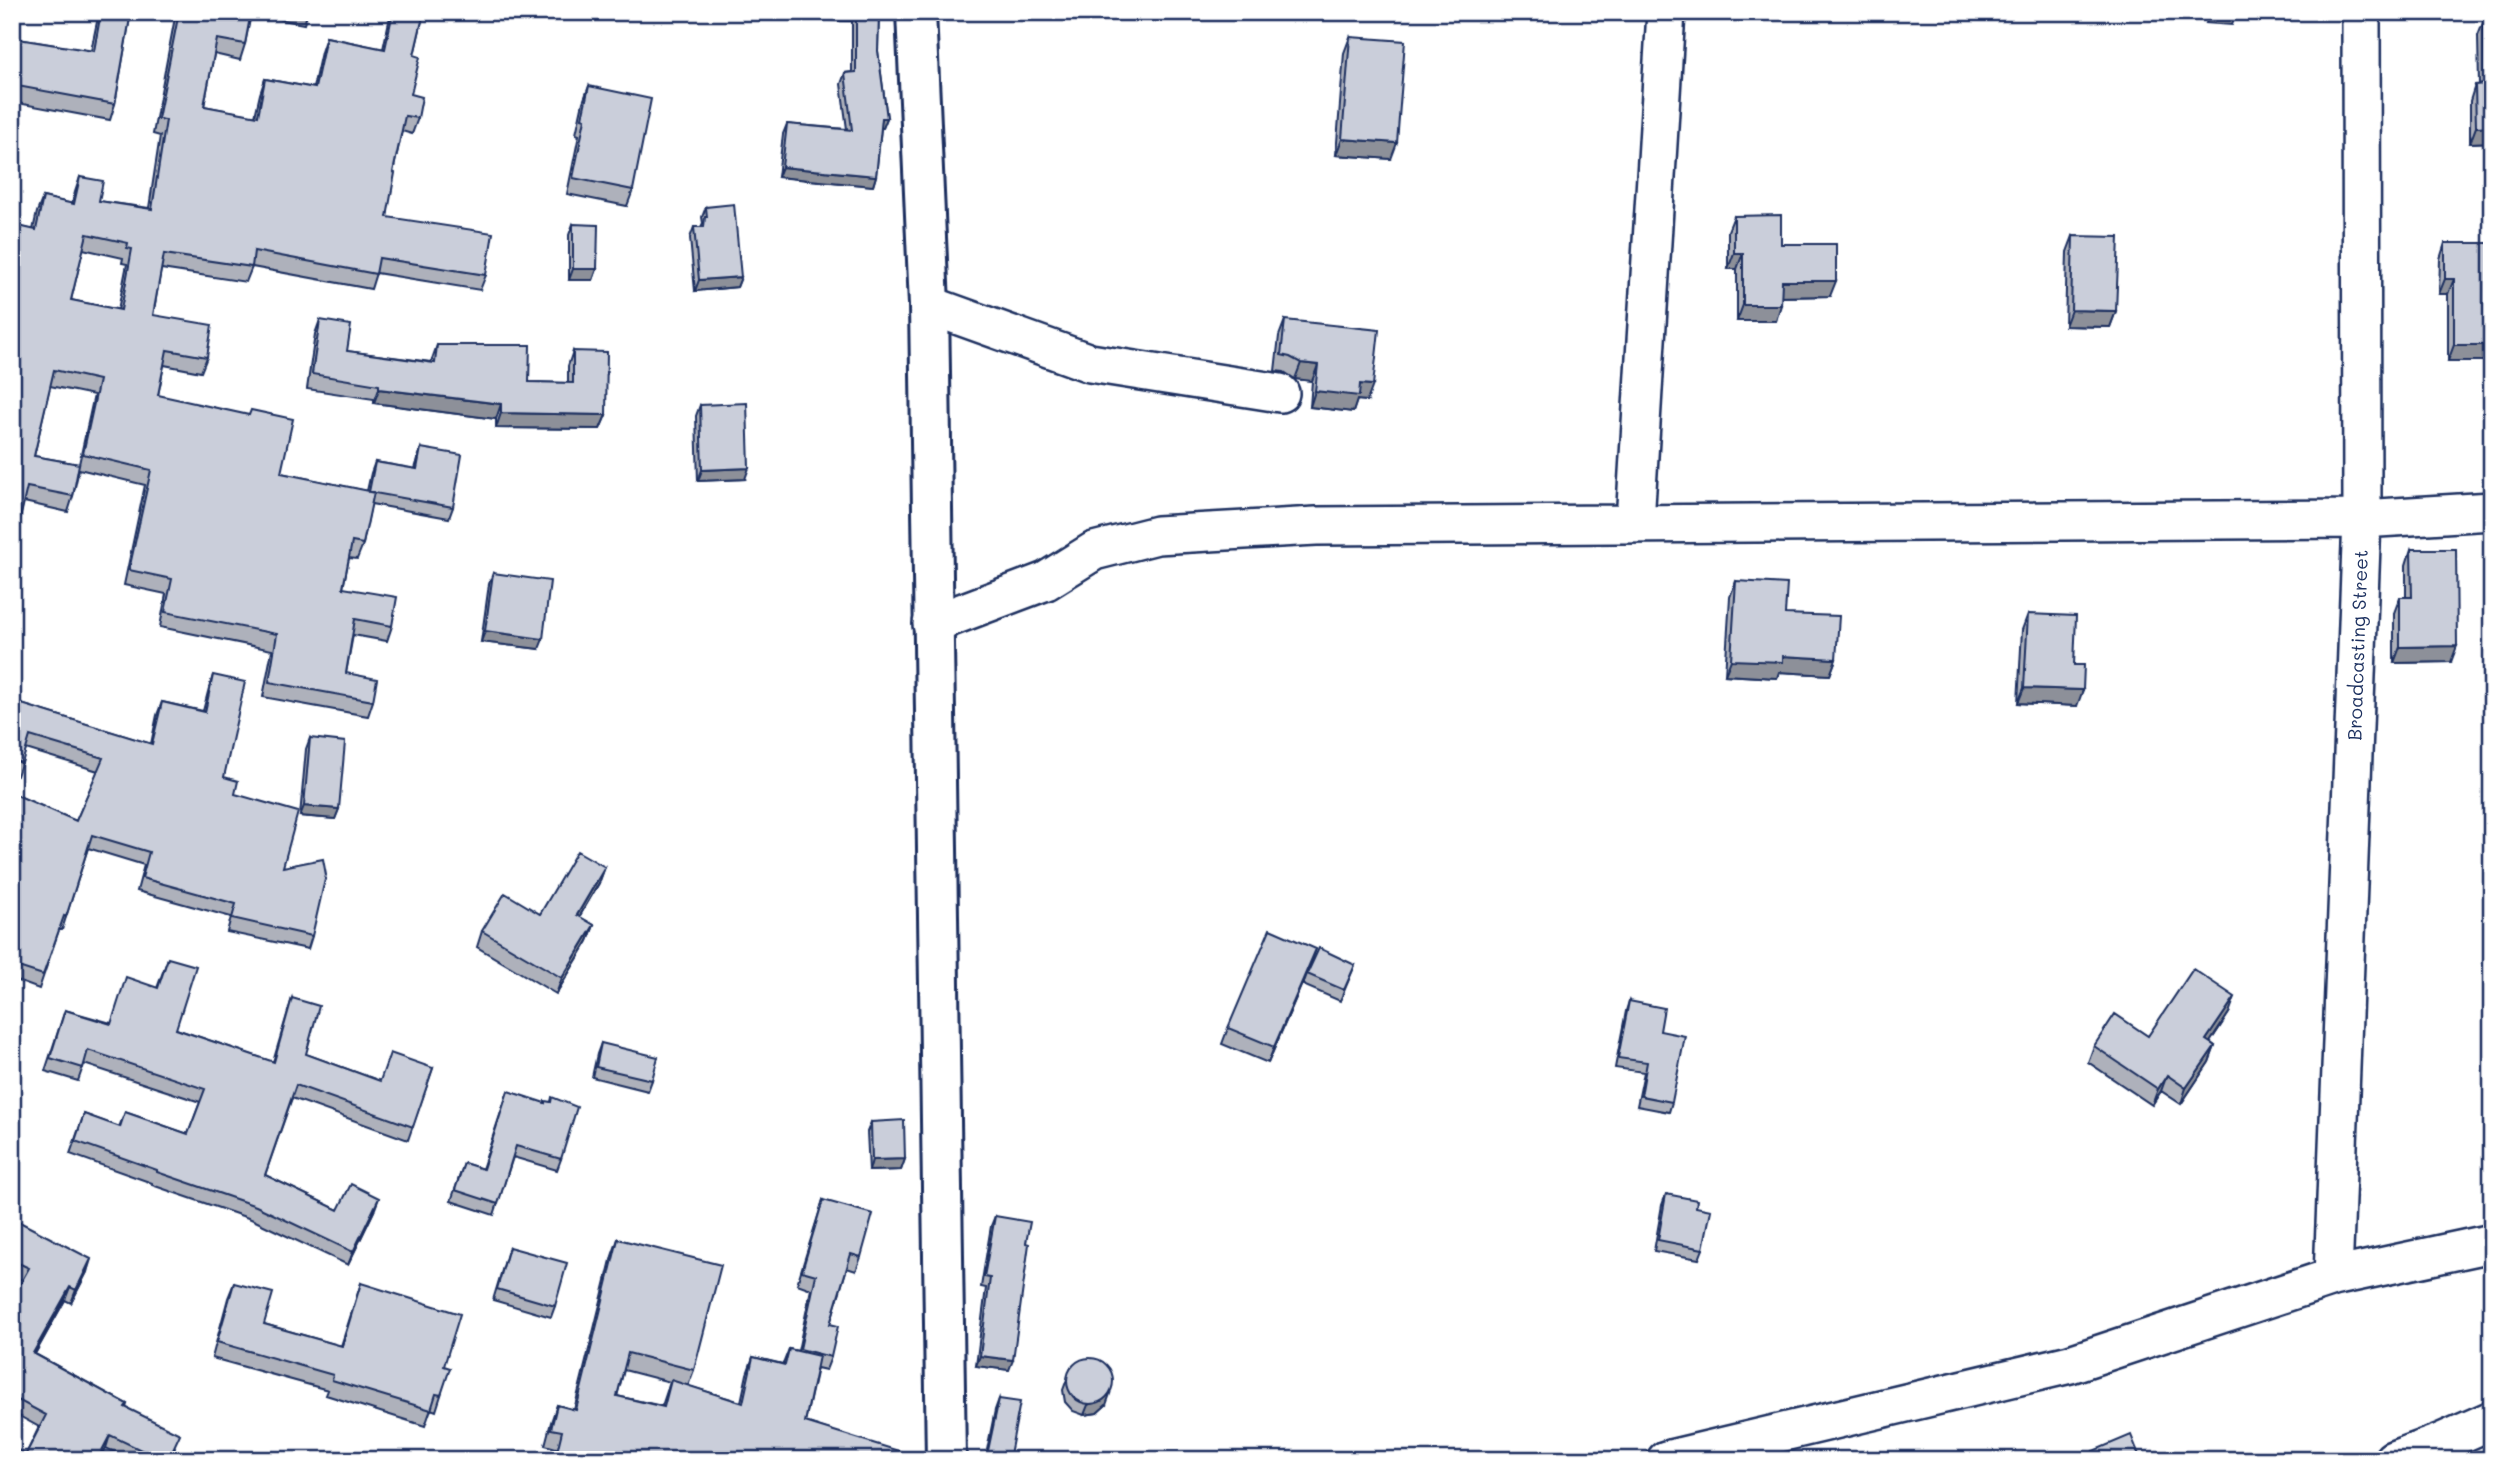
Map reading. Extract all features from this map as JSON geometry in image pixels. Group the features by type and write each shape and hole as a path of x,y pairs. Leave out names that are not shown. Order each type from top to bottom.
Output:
{"main road":[{"path":"916,12 929,305 946,1460"}],"street":[{"path":"1635,522 1666,12"},
{"name":"Broadcasting Street","path":"2333,1277 2362,519 2361,12"},
{"path":"929,305 1090,363 1280,393"},
{"path":"932,624 1046,581 1094,551 1157,534 1315,526 1635,522 2362,519 2492,511"},
{"path":"1666,1460 2070,1364 2333,1277 2492,1243"},
{"path":"2393,1460 2442,1442 2492,1419"}],"building":[{"path":"101,12 131,12 115,104 12,85 15,70 12,70 12,38 94,51"},
{"path":"179,12 251,12 245,44 217,39 204,106 258,116 265,79 315,88 326,37 385,49 393,12 424,12 414,55 420,57 411,94 422,97 418,118 405,116 387,217 493,233 486,275 379,258 376,274 254,251 252,267 164,254 153,315 212,325 207,357 167,350 158,395 249,415 251,410 293,419 281,473 374,492 363,544 352,542 343,588 397,597 392,626 355,619 346,673 377,679 373,701 269,682 277,634 165,612 172,579 129,570 151,470 83,454 99,380 54,370 34,456 79,464 73,496 27,487 12,552 14,225 36,230 43,197 74,204 80,177 103,181 99,201 152,209 166,120 158,119","holes":["87,234 128,243 127,248 132,249 121,310 71,300"]},
{"path":"856,12 879,12 878,51 887,118 882,118 876,176 782,167 787,124 852,130 845,73 856,72"},
{"path":"2484,20 2492,20 2492,126 2476,127 2475,85 2485,84"},
{"path":"1350,37 1405,41 1397,143 1342,139"},
{"path":"589,86 651,99 633,190 573,178"},
{"path":"734,204 741,277 699,280 694,227 704,227 706,207"},
{"path":"1781,215 1781,244 1836,244 1836,281 1782,281 1781,305 1743,305 1743,253 1734,253 1734,216"},
{"path":"573,224 598,225 597,269 573,269"},
{"path":"2073,236 2119,237 2116,311 2071,310"},
{"path":"2445,243 2492,243 2492,345 2454,345 2454,279 2445,279"},
{"path":"320,320 351,325 347,351 435,363 437,345 530,345 529,382 573,383 573,351 607,352 606,415 501,413 501,404 379,389 379,385 312,374"},
{"path":"1285,320 1379,330 1373,385 1360,384 1359,396 1315,391 1318,365 1301,363 1281,355"},
{"path":"747,403 749,468 702,470 700,405"},
{"path":"421,448 462,455 453,507 369,492 375,462 417,469"},
{"path":"2411,549 2456,549 2457,646 2400,647 2400,597 2412,597"},
{"path":"493,573 550,581 543,639 485,631"},
{"path":"1736,581 1787,584 1785,614 1839,616 1836,659 1783,656 1783,662 1731,660"},
{"path":"2028,614 2076,616 2074,665 2084,665 2083,690 2024,688"},
{"path":"213,675 245,682 224,777 238,781 235,794 298,812 283,867 323,859 326,875 312,936 232,918 236,904 142,878 149,852 92,835 66,917 64,916 43,975 12,965 12,793 76,821 103,758 30,736 22,763 12,760 12,701 152,744 162,702 205,712"},
{"path":"310,738 345,742 339,809 304,806"},
{"path":"577,851 605,867 577,915 594,925 562,978 482,931 505,893 540,914"},
{"path":"1270,929 1316,949 1274,1047 1228,1028"},
{"path":"1319,948 1355,965 1344,990 1307,974"},
{"path":"168,958 196,966 176,1029 274,1062 292,998 319,1006 306,1054 380,1081 390,1053 433,1068 413,1127 296,1085 265,1175 338,1210 351,1184 379,1198 353,1252 256,1206 75,1141 84,1114 120,1127 125,1112 188,1134 205,1089 88,1050 83,1068 50,1058 65,1010 111,1024 126,977 158,988"},
{"path":"2193,969 2235,997 2206,1040 2215,1046 2186,1088 2167,1075 2158,1089 2094,1046 2115,1014 2148,1036"},
{"path":"1629,1001 1664,1008 1660,1031 1685,1036 1672,1102 1641,1096 1647,1062 1618,1058"},
{"path":"601,1043 658,1057 652,1080 596,1067"},
{"path":"508,1091 545,1103 551,1102 552,1097 577,1107 561,1159 516,1146 498,1204 455,1190 464,1163 483,1169"},
{"path":"904,1120 905,1159 872,1160 871,1122"},
{"path":"1666,1194 1697,1200 1696,1207 1711,1210 1703,1249 1658,1240"},
{"path":"823,1200 873,1214 861,1257 851,1254 830,1324 838,1326 831,1357 800,1349 816,1275 802,1271"},
{"path":"995,1216 1030,1222 1013,1360 980,1356 990,1278 984,1277"},
{"path":"12,1218 91,1259 76,1290 70,1287 33,1353 127,1404 125,1407 180,1434 168,1460 162,1460 110,1435 97,1460 12,1460 12,1447 26,1454 46,1415 12,1397 12,1298 29,1268 12,1260"},
{"path":"618,1239 721,1265 694,1370 628,1353 617,1396 664,1407 671,1380 743,1403 753,1357 785,1365 789,1349 819,1356 805,1422 905,1453 918,1453 918,1460 555,1460 562,1431 551,1429 557,1405 576,1410"},
{"path":"509,1247 567,1263 555,1306 497,1289"},
{"path":"234,1283 273,1293 264,1324 342,1346 361,1283 460,1314 444,1366 450,1368 441,1395 436,1394 431,1410 332,1380 333,1375 217,1342"},
{"path":"1090,1358 1106,1365 1113,1381 1106,1397 1090,1404 1074,1397 1067,1381 1074,1365"},
{"path":"999,1399 1020,1402 1009,1460 986,1460"},
{"path":"2131,1435 2141,1460 2097,1460 2093,1451"}]}
